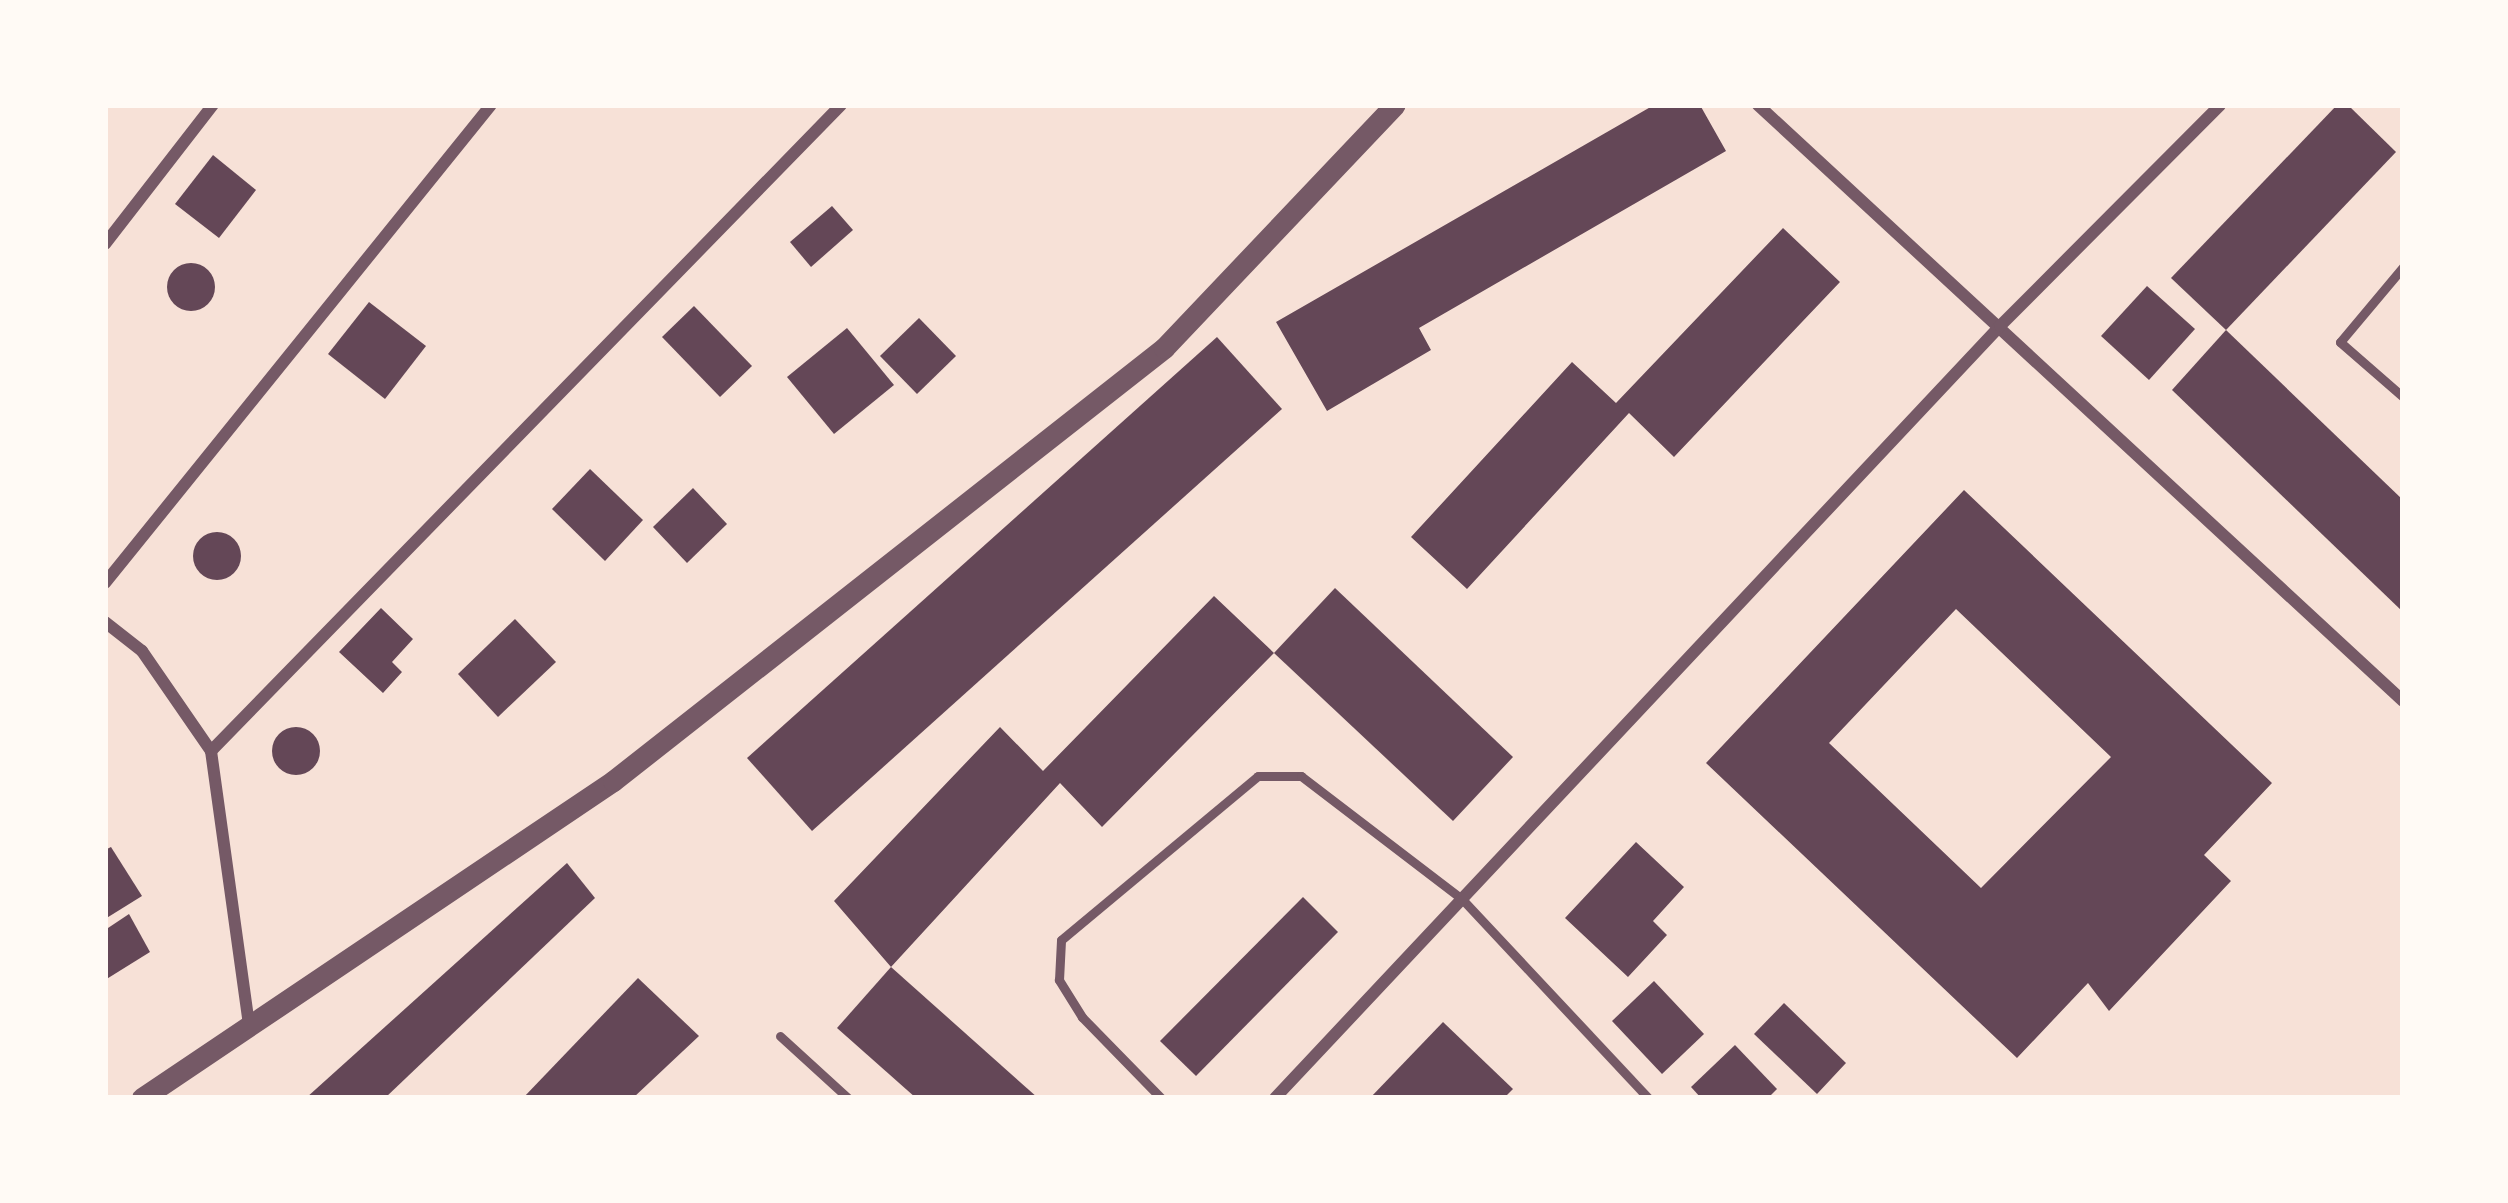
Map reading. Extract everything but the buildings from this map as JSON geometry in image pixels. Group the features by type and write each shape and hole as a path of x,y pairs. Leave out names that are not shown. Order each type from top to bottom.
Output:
{"street":[{"path":"105,244 213,105"},
{"path":"105,583 491,105"},
{"path":"211,751 841,105"},
{"path":"142,1098 613,781 1164,348 1394,105"},
{"path":"1758,105 2403,701"},
{"path":"1275,1098 2000,326 2220,105"},
{"path":"105,622 142,651 211,751 249,1028"}],"lane":[{"path":"2403,267 2340,342 2403,397"},
{"path":"1161,1098 1059,980 1061,940 1258,776 1301,776 1337,796 1462,898 1648,1098"},
{"path":"780,1036 848,1098"}]}
